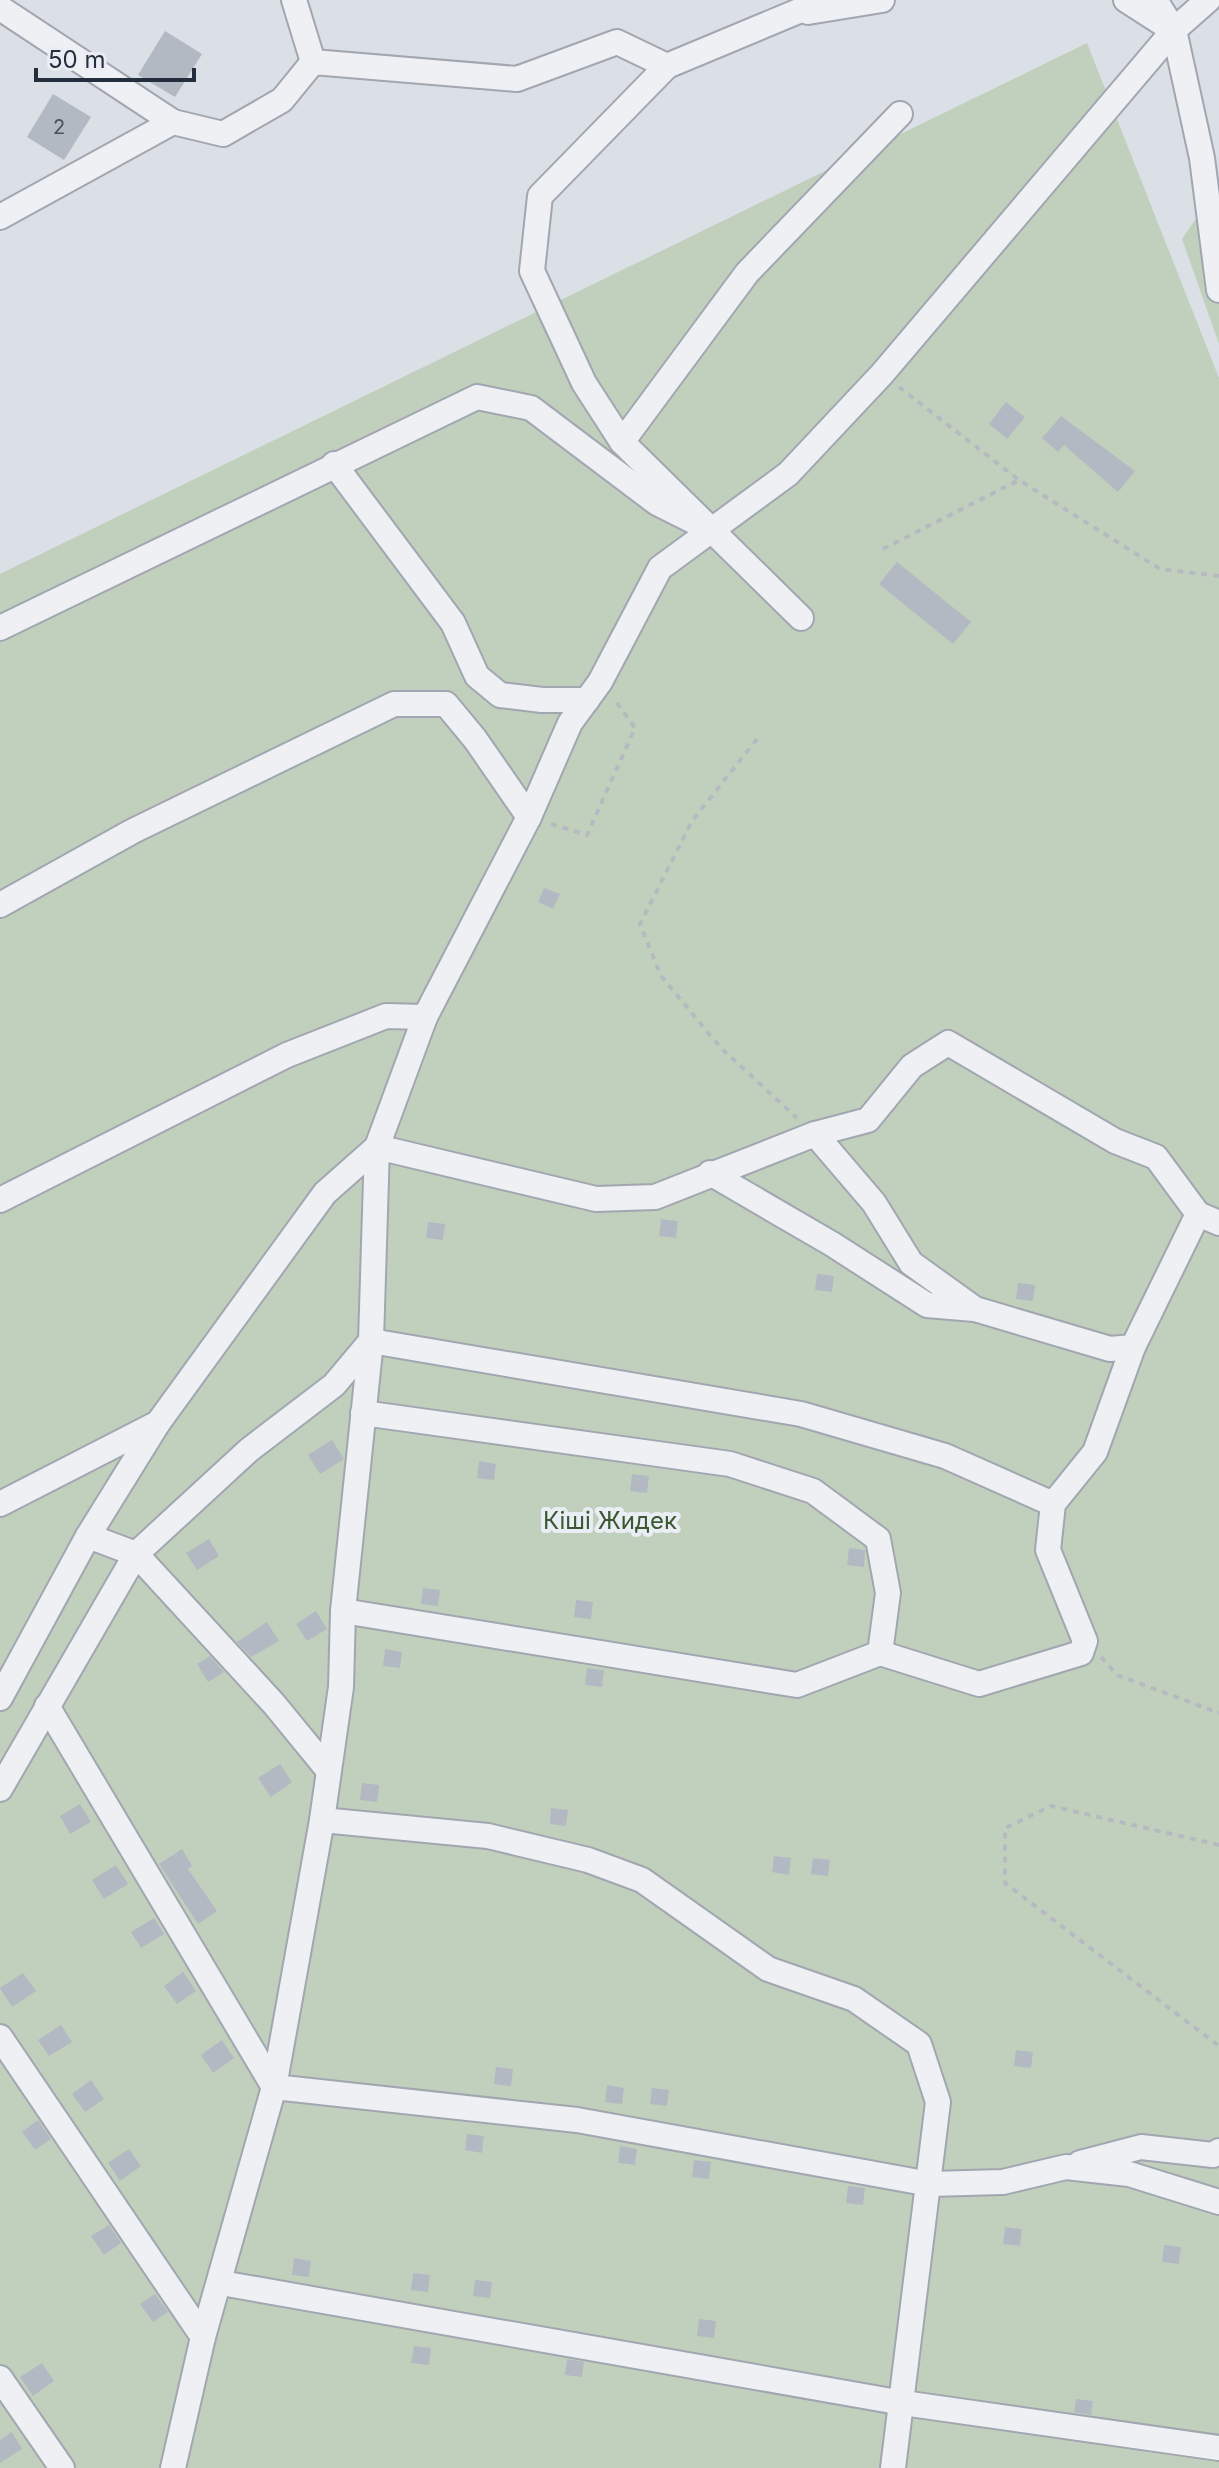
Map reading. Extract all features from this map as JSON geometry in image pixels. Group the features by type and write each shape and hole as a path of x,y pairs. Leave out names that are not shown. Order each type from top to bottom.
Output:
{"street":[{"path":"294,0 313,62"},
{"path":"801,618 622,442 584,383 532,271 540,196 667,66 798,14 825,0"},
{"path":"798,14 882,0"},
{"path":"1126,0 1174,30"},
{"path":"1155,0 1174,30 1211,151 1219,290"},
{"path":"173,2468 203,2337 221,2283 274,2087 322,1820 341,1687 343,1611 371,1341 377,1147 425,1017 529,817 570,723 594,691 660,568 788,474 882,374 1174,30 1208,0"},
{"path":"0,8 173,122 223,134 282,100 313,62"},
{"path":"313,62 517,79 617,42 667,66"},
{"path":"622,442 747,273 900,114"},
{"path":"0,217 173,122"},
{"path":"0,628 477,397 531,408 657,503 713,531"},
{"path":"334,464 453,623 477,676 500,695 542,700 594,691"},
{"path":"0,905 133,831 394,704 446,704 475,739 529,817"},
{"path":"0,1200 287,1055 386,1016 425,1017"},
{"path":"343,1611 797,1685 880,1653 979,1684 1081,1653 1085,1641 1048,1550 1053,1504 1095,1452 1133,1347 1208,1218 1156,1157 1115,1141 948,1043 912,1066 868,1120 815,1134 655,1197 596,1199 377,1147"},
{"path":"815,1134 874,1203 911,1263 975,1309"},
{"path":"0,1698 88,1536 158,1423 325,1193 377,1147"},
{"path":"710,1173 832,1244 927,1305 975,1309 1110,1349 1133,1347"},
{"path":"371,1341 801,1414 945,1456 1053,1504"},
{"path":"0,1789 136,1554 249,1450 334,1385 371,1341"},
{"path":"363,1413 730,1464 813,1491 878,1539 888,1593 880,1653"},
{"path":"0,1504 158,1423"},
{"path":"88,1536 136,1554 274,1704 328,1770"},
{"path":"47,1706 274,2087"},
{"path":"322,1820 488,1836 588,1860 642,1880 768,1969 854,1999 919,2044 938,2102 893,2468"},
{"path":"0,2037 203,2337"},
{"path":"274,2087 577,2120 930,2184 1003,2182 1141,2147 1213,2155 1219,2151"},
{"path":"1066,2167 1129,2174 1219,2202"},
{"path":"221,2283 903,2403 1219,2448"},
{"path":"0,2378 62,2468"}],"path":[{"path":"882,374 1019,480 1160,569 1219,576"},
{"path":"883,549 1019,480"},
{"path":"529,817 587,835 635,728 594,691"},
{"path":"757,739 692,821 640,924 661,976 720,1047 815,1134"},
{"path":"1085,1641 1117,1675 1219,1713"},
{"path":"1219,1845 1051,1806 1005,1828 1005,1883 1219,2046"}],"green space":[{"name":"Кіші Жидек","path":"1087,43 1219,378 1219,2468 0,2468 0,574"},
{"path":"1219,185 1219,344 1182,239"}],"building":[{"path":"165,31 202,54 175,97 138,75"},
{"path":"53,94 91,117 64,160 27,137"},
{"path":"1006,402 1025,417 1007,439 989,424"},
{"path":"1061,416 1135,471 1118,492 1064,445 1058,452 1042,438"},
{"path":"897,562 971,622 953,644 879,584"},
{"path":"544,888 560,894 553,909 538,902"},
{"path":"661,1219 678,1221 676,1238 659,1236"},
{"path":"428,1222 445,1224 443,1240 426,1238"},
{"path":"817,1274 834,1276 832,1292 815,1290"},
{"path":"1018,1283 1035,1285 1033,1301 1016,1299"},
{"path":"332,1440 344,1459 320,1474 308,1455"},
{"path":"479,1461 496,1464 494,1480 477,1478"},
{"path":"632,1474 649,1476 647,1493 630,1491"},
{"path":"209,1539 219,1556 197,1570 186,1553"},
{"path":"849,1548 865,1550 864,1567 847,1565"},
{"path":"423,1588 440,1590 438,1606 421,1604"},
{"path":"576,1600 593,1602 591,1619 574,1617"},
{"path":"316,1611 327,1629 307,1641 296,1624"},
{"path":"267,1622 279,1641 251,1657 237,1642"},
{"path":"385,1649 402,1652 400,1668 383,1666"},
{"path":"210,1656 224,1672 208,1682 197,1664"},
{"path":"587,1668 604,1670 602,1687 585,1685"},
{"path":"280,1764 292,1782 271,1797 258,1778"},
{"path":"362,1783 379,1785 377,1802 360,1800"},
{"path":"80,1804 91,1822 70,1834 60,1816"},
{"path":"551,1808 568,1810 566,1826 550,1824"},
{"path":"182,1849 192,1866 188,1869 217,1911 198,1924 159,1864"},
{"path":"774,1856 791,1858 789,1875 772,1872"},
{"path":"813,1858 830,1860 828,1876 811,1874"},
{"path":"116,1865 128,1884 104,1899 92,1880"},
{"path":"154,1918 164,1934 141,1948 131,1932"},
{"path":"183,1972 196,1991 177,2004 164,1986"},
{"path":"23,1973 36,1991 12,2007 0,1988"},
{"path":"61,2025 72,2042 49,2056 38,2040"},
{"path":"222,2040 234,2058 213,2073 201,2055"},
{"path":"1016,2050 1033,2052 1031,2068 1014,2066"},
{"path":"496,2067 513,2069 511,2086 494,2084"},
{"path":"91,2080 104,2099 85,2112 72,2094"},
{"path":"607,2085 624,2088 622,2104 605,2102"},
{"path":"652,2088 669,2090 667,2106 650,2104"},
{"path":"38,2120 51,2139 35,2150 22,2132"},
{"path":"467,2134 484,2136 482,2153 465,2150"},
{"path":"620,2146 637,2149 635,2165 618,2163"},
{"path":"129,2149 141,2166 120,2181 108,2163"},
{"path":"694,2160 711,2162 709,2179 692,2177"},
{"path":"848,2186 865,2188 863,2205 846,2203"},
{"path":"109,2225 121,2243 104,2255 91,2236"},
{"path":"1005,2227 1022,2229 1020,2246 1003,2244"},
{"path":"1164,2245 1181,2247 1179,2264 1162,2262"},
{"path":"294,2258 311,2261 309,2277 292,2275"},
{"path":"413,2273 430,2275 428,2292 411,2290"},
{"path":"475,2280 492,2282 490,2298 473,2296"},
{"path":"155,2294 168,2312 153,2322 140,2304"},
{"path":"699,2319 716,2321 714,2338 697,2336"},
{"path":"414,2346 431,2348 429,2365 411,2363"},
{"path":"567,2359 584,2362 582,2377 565,2375"},
{"path":"42,2363 54,2381 33,2396 20,2377"},
{"path":"1076,2399 1093,2401 1091,2415 1074,2412"},
{"path":"12,2432 22,2449 0,2463 0,2440"}]}
